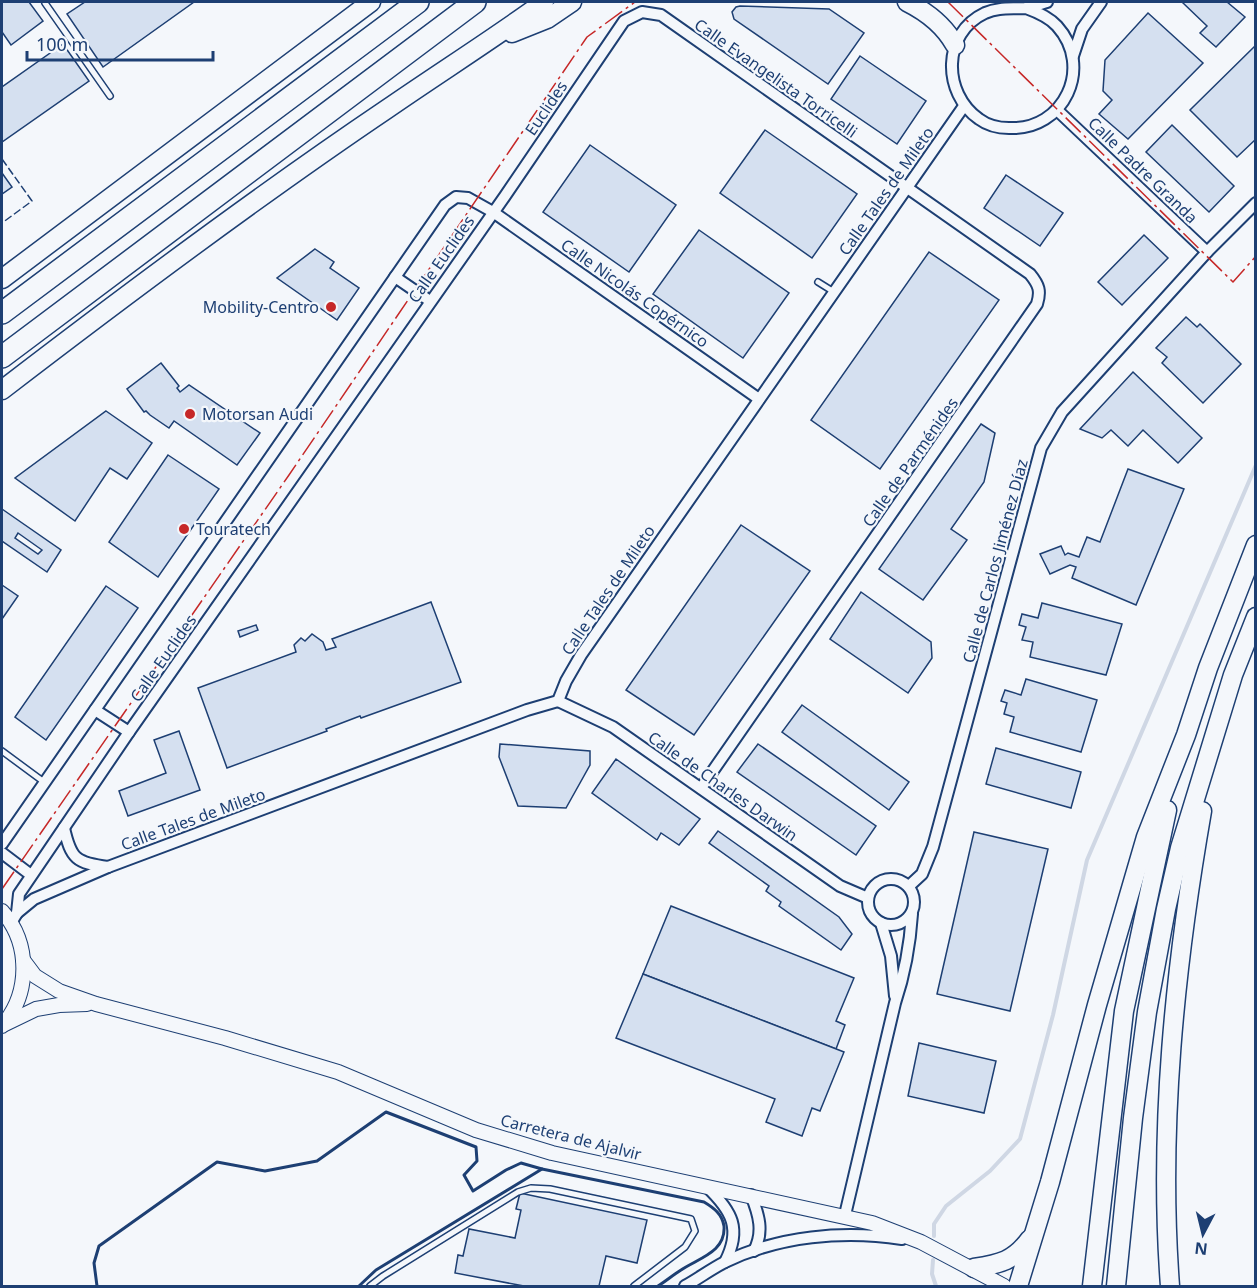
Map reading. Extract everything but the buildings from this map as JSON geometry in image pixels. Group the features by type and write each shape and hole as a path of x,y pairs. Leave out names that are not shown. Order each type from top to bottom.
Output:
{"highway":[{"path":"2,279 371,2"},
{"path":"2,313 418,2"},
{"path":"2,357 475,2"},
{"path":"2,390 170,263 386,109 488,43 544,2"},
{"path":"488,43 547,19 572,2"},
{"path":"907,2 924,10 945,29 955,45"},
{"path":"1018,1287 1036,1231 1146,837 1256,545"},
{"path":"1116,1287 1147,1012 1180,848 1233,675 1256,617"},
{"path":"1092,1287 1124,1011 1159,840 1186,735"},
{"path":"1170,1287 1166,1233 1168,1122 1174,1013 1186,912 1214,742"},
{"path":"974,1269 1005,1262 1021,1251 1036,1231"}],"street":[{"path":"1026,8 1047,2"},
{"path":"1073,56 1067,39 1056,25 1042,14 1026,8 1004,7 984,14 966,27 955,45 951,66 954,87 964,106 980,120 999,128 1020,129 1040,122 1057,110 1068,94 1073,75 1073,56 1082,29 1101,2"},
{"name":"Calle Evangelista Torricelli","path":"624,21 642,12 661,15 905,188"},
{"name":"Euclides","path":"493,212 624,21"},
{"name":"Calle Tales de Mileto","path":"14,918 34,899 108,867 527,710 558,701 581,655 964,106"},
{"name":"Calle Padre Granda","path":"1057,110 1207,252"},
{"name":"Calle de Parménides","path":"701,788 1037,304 1040,293 1038,284 1030,274 905,188"},
{"name":"Calle Euclides","path":"2,844 445,205 456,197 468,198 493,212 31,875 20,894 14,918"},
{"name":"Calle de Carlos Jiménez Díaz","path":"909,886 922,874 933,847 1041,448 1062,412 1207,252 1256,203"},
{"name":"Calle Nicolás Copérnico","path":"493,212 759,399"},
{"path":"395,277 430,301"},
{"name":"Calle de Charles Darwin","path":"558,701 613,727 840,886 868,898"},
{"path":"95,710 129,732"},
{"name":"Calle Tales de Mileto","path":"64,828 68,848 75,858 88,864 108,867"},
{"path":"2,853 31,875"},
{"path":"845,1215 909,954 915,904 914,895 909,886 900,880 890,879 880,882 873,888 868,898 869,908 873,917 881,923 893,926 904,922 912,914"},
{"path":"2,911 14,918 24,972 16,1005 2,1025"},
{"path":"881,923 891,956 896,1003"},
{"name":"Carretera de Ajalvir","path":"23,960 35,976 59,991 96,1004 225,1038 338,1072 476,1130 552,1153 845,1215 872,1223 921,1242 1005,1287"},
{"name":"Carretera de Ajalvir","path":"2,1025 36,1009 59,1005 96,1004"},
{"path":"705,1185 726,1207 734,1227 731,1251 725,1262"},
{"path":"726,1207 729,1198 735,1192"},
{"path":"751,1195 757,1209 760,1229 759,1242 754,1251"},
{"path":"685,1287 725,1262 788,1241 852,1234 921,1242"}],"lane":[{"path":"45,3 110,96"},
{"path":"818,282 834,292"},
{"path":"2,751 44,782"},
{"path":"370,1287 383,1276 518,1192 531,1188 550,1189 691,1219 695,1231 684,1247 634,1287"}],"waterway":[{"path":"934,1236 934,1224 946,1206 990,1171 1020,1139 1053,1015 1087,860 1256,465"},
{"path":"933,1260 932,1274 936,1286"}],"fence":[{"path":"2,159 32,201 2,223"}],"wall":[{"path":"97,1286 94,1263 99,1246 217,1162 265,1171 317,1161 386,1112 476,1147 477,1161 464,1175 473,1191 521,1163 542,1169 376,1270 359,1286"},
{"path":"542,1169 704,1202 717,1212 724,1226 721,1242 710,1253 658,1286"}],"power":[{"path":"2,889 289,475 587,37 635,2"},
{"path":"948,2 1233,282 1256,256"}],"place":[{"name":"Mobility-Centro","path":"331,307"},
{"name":"Motorsan Audi","path":"190,414"},
{"name":"Touratech","path":"184,529"}]}
